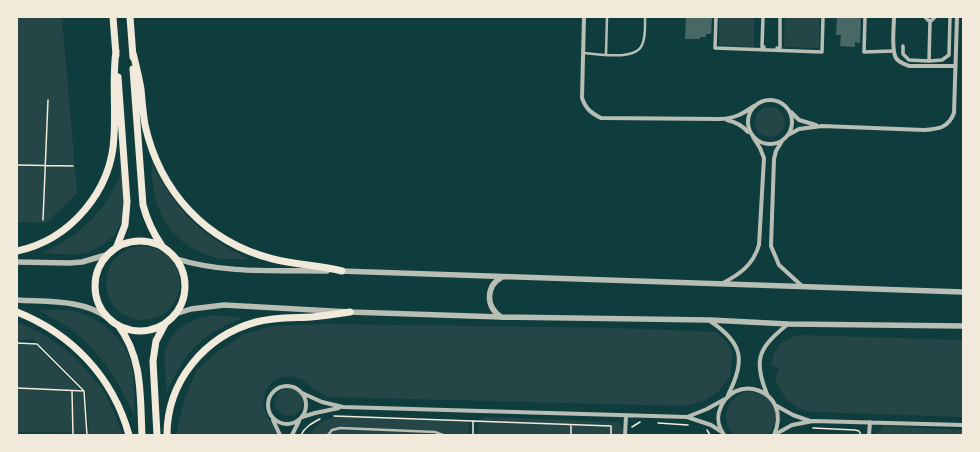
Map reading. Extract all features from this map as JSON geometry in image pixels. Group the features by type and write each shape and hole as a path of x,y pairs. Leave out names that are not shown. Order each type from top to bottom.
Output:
{"main road":[{"path":"114,17 127,202 125,225 117,246"},
{"path":"130,17 143,205 147,220 153,233 162,246"},
{"path":"17,251 36,245 61,232 72,223 91,202 102,184 109,164 114,137 114,77 116,51"},
{"path":"133,53 145,125 152,149 168,184 192,214 206,227 222,238 256,254 275,260 317,265 342,271"},
{"path":"132,241 147,241 162,246 177,259 184,277 185,286 183,301 175,314 165,323 154,329 142,331 130,330 118,325 108,318 101,308 96,296 96,273 100,264 106,255 117,246 132,241"},
{"path":"17,312 38,321 62,336 83,355 103,379 110,391 117,404 129,435"},
{"path":"167,435 170,409 175,392 184,375 195,360 208,347 223,336 240,327 257,322 276,319 328,316 350,312"},
{"path":"157,435 153,361 156,341 165,323"},
{"path":"118,325 130,342 136,362 142,435"}],"street":[{"path":"584,17 582,98 591,113 601,118 735,118 760,102 767,100 782,103 799,120 822,126"},
{"path":"716,17 715,48 822,52 823,17"},
{"path":"763,17 762,47 780,48 780,17"},
{"path":"865,17 864,52 893,51"},
{"path":"894,17 893,51 896,58 902,63 909,66 955,66"},
{"path":"925,17 930,22"},
{"path":"929,61 930,22 935,17"},
{"path":"903,46 903,54 909,60 942,60 949,56 950,17"},
{"path":"802,286 779,265 771,246 774,159 776,151 782,141 799,129 822,126 924,130 944,126 951,121 954,113 957,17"},
{"path":"722,284 744,271 756,256 759,245 764,158 760,148 751,135 747,122 748,116 754,106"},
{"path":"787,108 791,115 792,122 788,136"},
{"path":"720,119 734,122 742,126 758,141 770,145 782,141"},
{"path":"17,262 69,264 106,255"},
{"path":"177,259 192,264 226,269 342,271 963,292"},
{"path":"501,317 491,307 489,297 494,283 502,276"},
{"path":"17,300 82,305 100,312 108,318"},
{"path":"175,314 191,309 224,304 350,312 501,317 710,320 788,324 963,326"},
{"path":"710,320 729,335 739,352 740,360 738,374 721,406 718,415 719,424 723,434"},
{"path":"788,324 770,338 764,346 759,361 760,374 767,394 776,405 793,415 813,421"},
{"path":"280,435 267,407 271,394 276,389 283,386 290,386 322,402 343,407 687,417 711,425 723,434"},
{"path":"687,417 707,409 735,391 751,388 760,390 767,394"},
{"path":"292,435 306,408 306,403 302,393"},
{"path":"774,435 778,426 776,405"},
{"path":"273,419 286,425 293,424 301,419 322,411 343,407"},
{"path":"625,435 626,416"},
{"path":"774,435 792,425 813,421 963,425"},
{"path":"869,435 870,422"}],"lane":[{"path":"606,54 607,17"},
{"path":"583,53 628,55 636,52 641,47 644,40 645,17"},
{"path":"328,435 332,430 340,428 435,432 443,435"}],"path":[{"path":"44,220 48,100"},
{"path":"17,165 73,166"},
{"path":"17,343 36,344 84,391 87,435"},
{"path":"17,388 84,391"},
{"path":"72,391 73,435"},
{"path":"332,416 611,426 611,435"},
{"path":"301,435 311,423 321,418"},
{"path":"473,421 473,435"},
{"path":"631,429 639,422 646,422"},
{"path":"653,423 688,425"},
{"path":"571,425 571,435"},
{"path":"704,428 710,435"},
{"path":"810,428 855,430 859,431 861,435"},
{"path":"17,435 54,435"},
{"path":"885,435 912,435"}],"shaded area":[{"path":"17,17 62,17 77,193 46,223 17,222"},
{"path":"719,17 754,17 754,47 719,45"},
{"path":"785,17 820,17 819,48 784,47"},
{"path":"770,107 776,108 784,116 784,128 776,136 770,137 764,136 756,128 755,122 756,116 764,108"},
{"path":"152,163 180,208 204,232 233,251 250,259 225,259 212,256 199,252 178,237 162,216 157,203 153,183"},
{"path":"121,172 124,209 123,217 112,237 106,243 92,251 84,253 41,253 55,247 79,231 90,221 108,199"},
{"path":"143,246 164,252 174,262 180,283 174,304 164,314 143,320 122,314 112,304 106,283 112,262 122,252"},
{"path":"38,310 68,310 86,315 102,324 116,336 127,352 132,367 135,417 111,372 87,343 73,331"},
{"path":"214,315 243,318 216,331 196,346 181,365 167,392 165,359 166,349 170,340 179,329 189,322"},
{"path":"17,322 48,337 65,349 81,364 104,392 123,435 89,435 86,391 35,340 17,340"},
{"path":"325,324 616,328 716,332 727,342 733,352 730,376 719,391 704,401 684,406 329,397 315,390 303,380 297,377 288,376 273,382 266,390 263,399 265,412 279,435 176,435 184,400 197,370 221,349 243,335 272,326"},
{"path":"799,335 963,340 963,417 812,412 799,409 786,399 775,381 779,368 771,366 774,354 779,345"},
{"path":"17,344 36,345 83,393 86,433 17,432"},
{"path":"289,388 299,392 303,402 299,412 289,416 279,412 275,402 279,392"},
{"path":"748,391 764,396 774,406 776,413 775,420 768,435 735,435 730,429 727,422 727,409 735,398"},
{"path":"344,415 469,422 468,435 309,435 320,423"},
{"path":"486,417 618,422 622,428 622,435 478,435 479,420"},
{"path":"884,426 963,430 963,435 877,435 877,433"}],"building":[{"path":"686,17 712,17 711,34 706,34 706,37 700,37 700,39 685,39"},
{"path":"837,17 861,17 860,43 855,42 855,47 840,46 841,35 836,35"}]}
